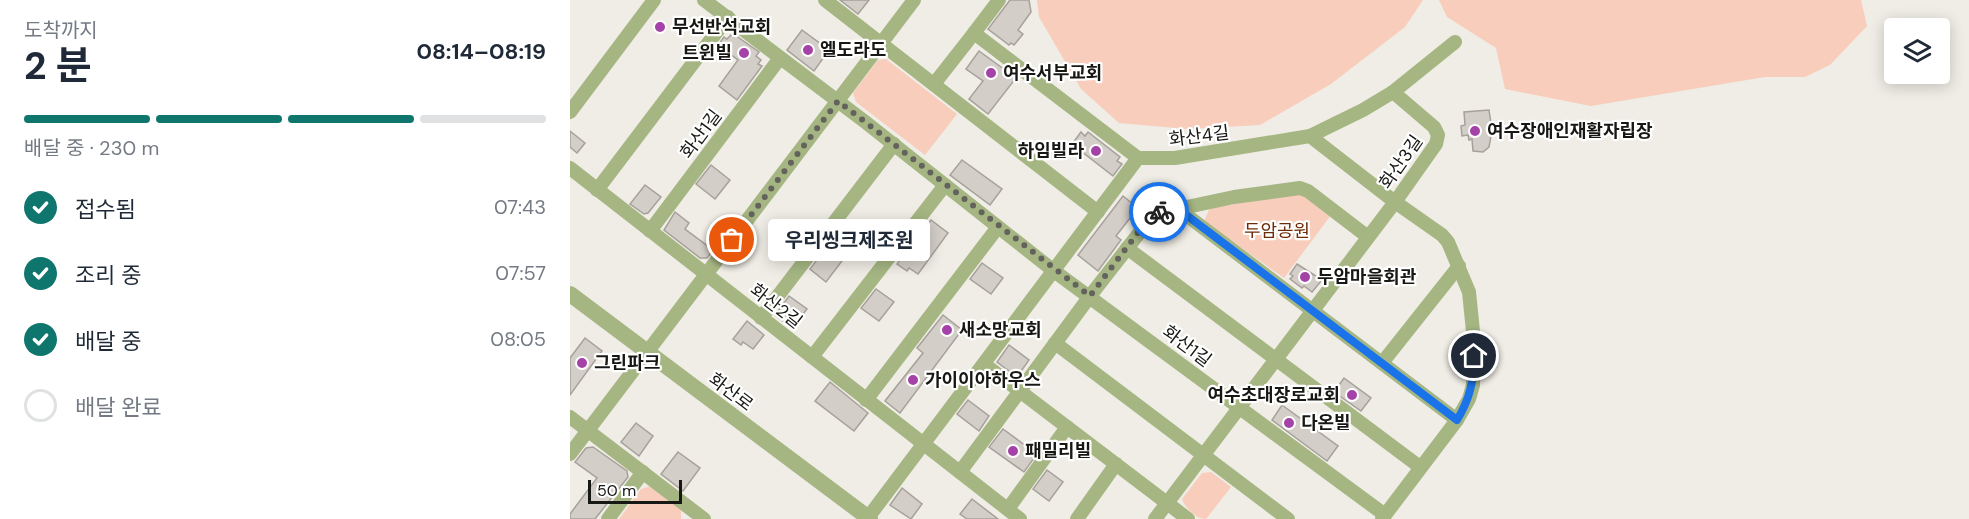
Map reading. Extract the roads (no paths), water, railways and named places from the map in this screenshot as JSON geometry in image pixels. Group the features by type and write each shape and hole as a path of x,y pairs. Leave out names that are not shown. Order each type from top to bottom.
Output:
{"street":[{"path":"570,112 654,0"},
{"name":"화산1길","path":"704,0 894,144 1054,271 1239,407 1383,517"},
{"path":"825,0 1098,212"},
{"path":"570,453 914,0"},
{"path":"934,84 999,0"},
{"path":"597,190 728,17"},
{"path":"868,519 1138,158 974,33"},
{"path":"1393,92 1455,42"},
{"name":"화산1길","path":"650,231 780,58"},
{"name":"화산4길","path":"1138,158 1175,158 1310,136 1363,110 1393,92"},
{"name":"화산3길","path":"1155,519 1395,202 1436,144 1438,135 1434,127 1393,92"},
{"path":"1310,136 1395,202 1442,235 1459,266 1469,292 1474,361 1473,385 1469,399 1457,420 1383,517"},
{"path":"761,318 894,144"},
{"name":"화산2길","path":"570,168 1020,519"},
{"path":"812,357 945,185"},
{"path":"960,472 1090,296 1154,214 1177,208 1300,188 1308,191 1368,237"},
{"path":"1177,208 1457,420"},
{"path":"866,400 998,227"},
{"path":"1127,248 1420,467"},
{"path":"1382,363 1459,266"},
{"name":"화산로","path":"570,294 868,519"},
{"path":"1055,343 1288,519"},
{"path":"984,364 1188,519"},
{"path":"570,417 698,517"},
{"path":"1008,509 1067,427"},
{"path":"1077,519 1116,464"},
{"path":"608,519 643,472"}],"place":[{"name":"무선반석교회","path":"660,27"},
{"name":"엘도라도","path":"808,50"},
{"name":"트윈빌","path":"744,53"},
{"name":"여수서부교회","path":"991,73"},
{"name":"여수장애인재활자립장","path":"1475,131"},
{"name":"하임빌라","path":"1096,151"},
{"name":"우리씽크제조원","path":"732,240"},
{"name":"두암마을회관","path":"1305,277"},
{"name":"새소망교회","path":"947,330"},
{"name":"그린파크","path":"582,363"},
{"name":"가이이아하우스","path":"913,380"},
{"name":"여수초대장로교회","path":"1352,395"},
{"name":"다온빌","path":"1289,423"},
{"name":"패밀리빌","path":"1013,451"}],"park label":[{"name":"두암공원","path":"1277,231"}]}
